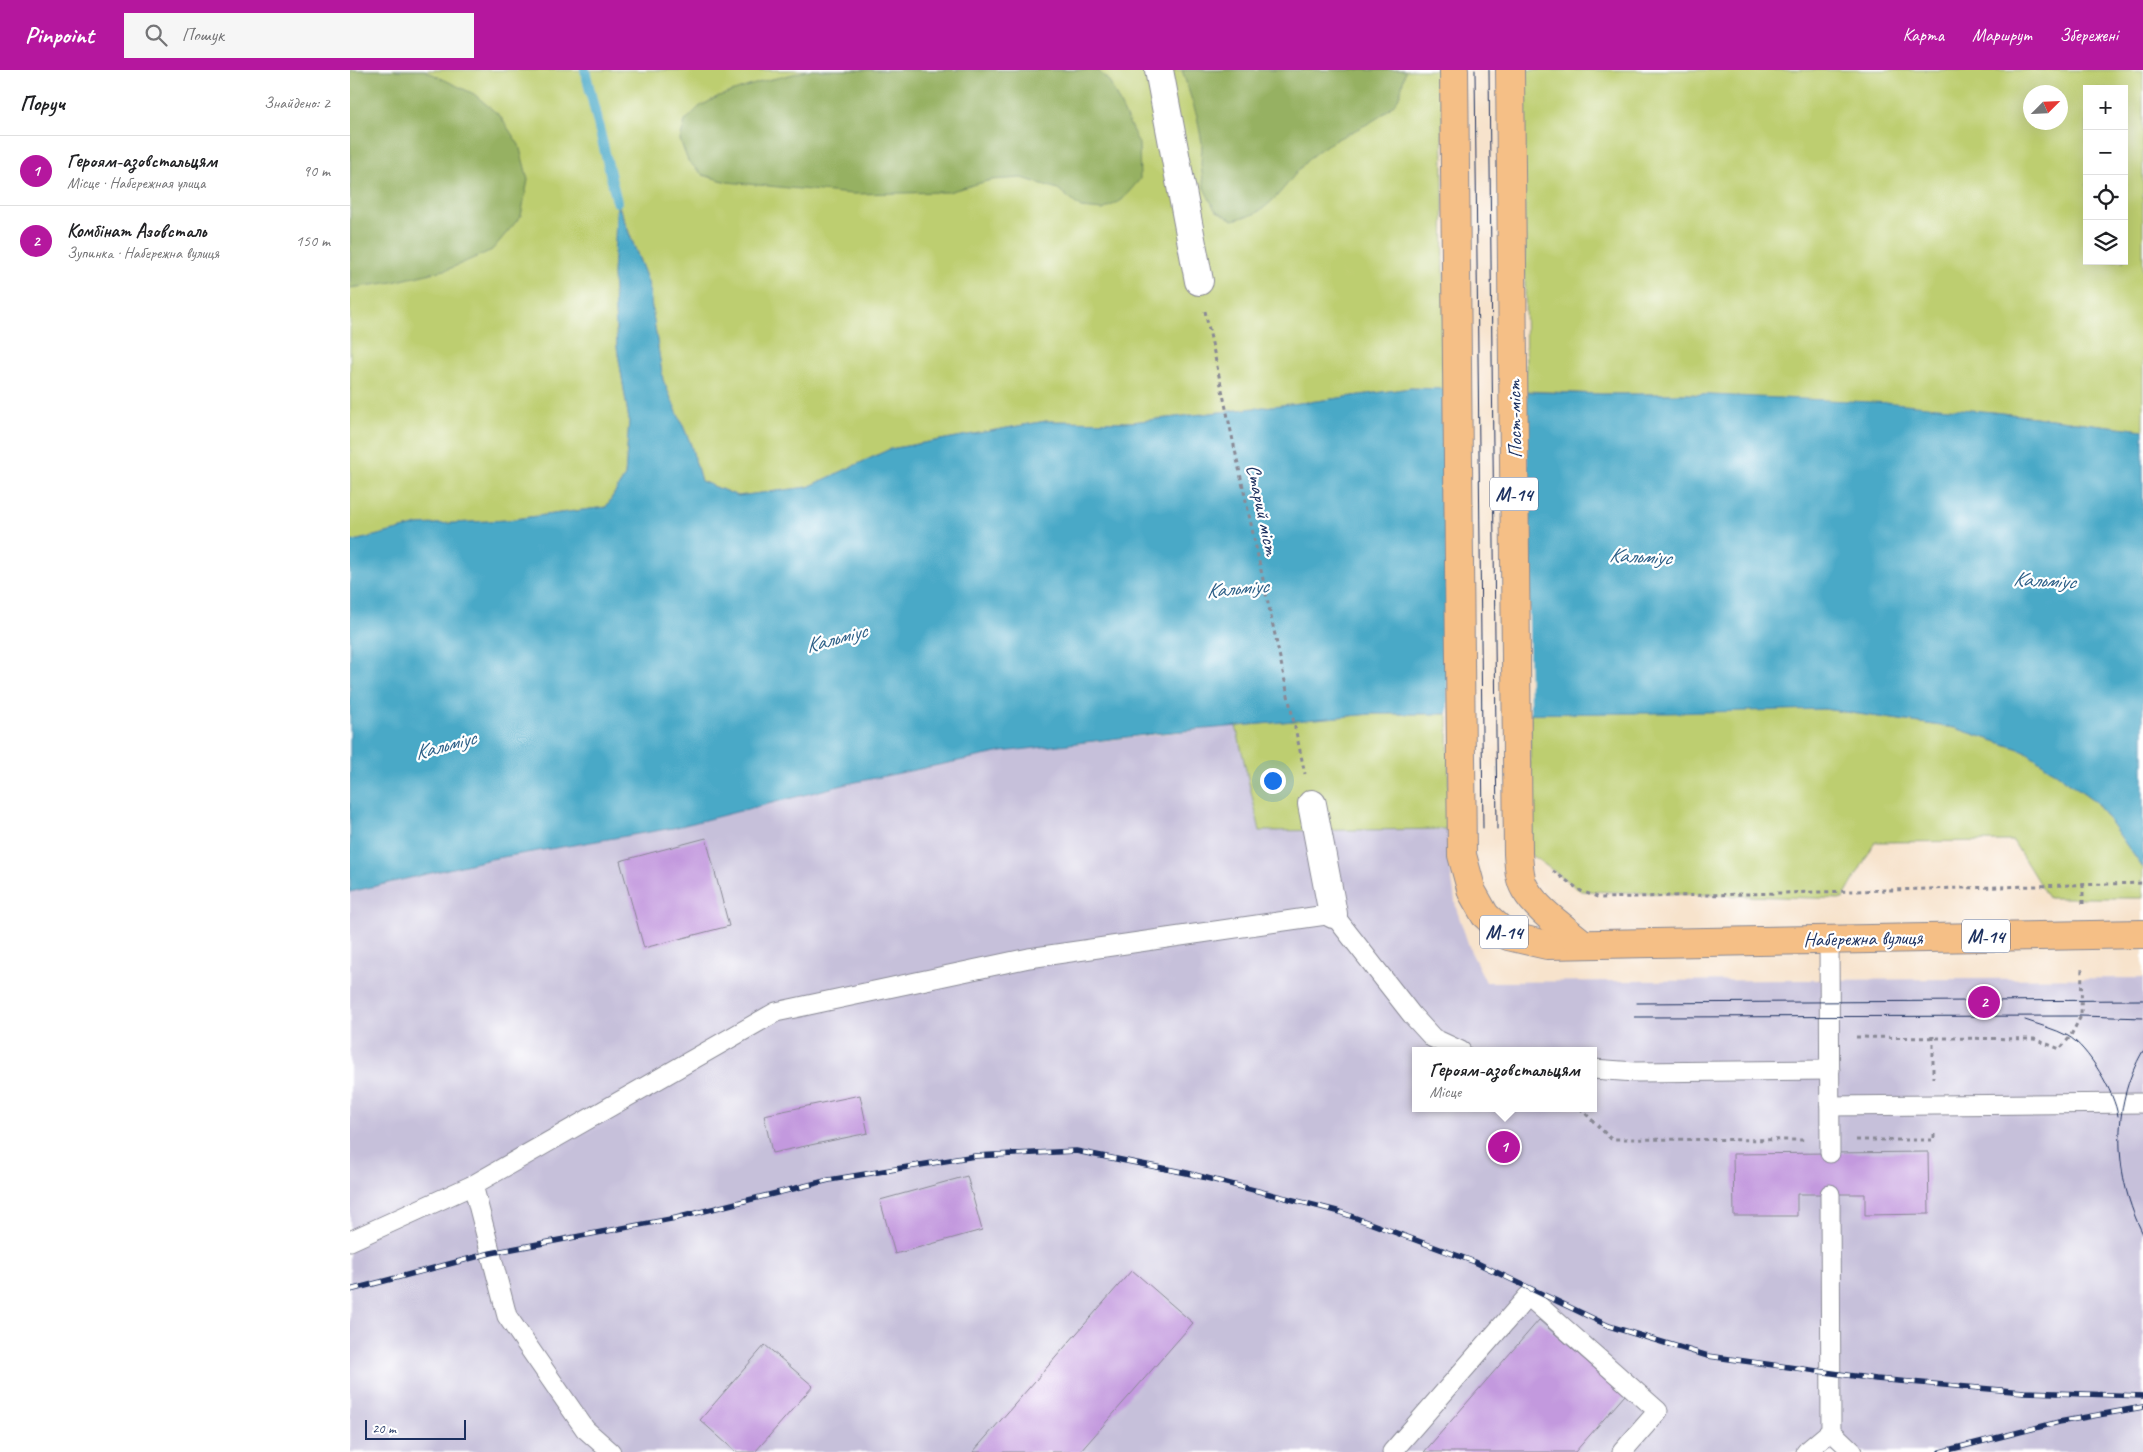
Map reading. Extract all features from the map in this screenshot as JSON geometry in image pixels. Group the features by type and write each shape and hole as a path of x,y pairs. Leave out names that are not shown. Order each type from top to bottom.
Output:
{"highway":[{"name":"М-14","path":"1454,70 1462,855 1472,892 1485,915 1508,936 1547,945 1582,943"},
{"name":"Пост-міст","path":"1510,70 1520,873 1524,888 1535,902 1582,943"},
{"name":"Набережна вулиця","path":"1582,943 2143,934"}],"street":[{"path":"1159,70 1199,281"},
{"path":"1312,804 1333,914"}],"lane":[{"path":"350,1241 473,1185 776,1012 1029,958 1333,914 1412,1015 1433,1038 1452,1047"},
{"path":"1830,939 1830,1146"},
{"path":"1597,1069 1635,1072 1830,1070"},
{"path":"1830,1106 2143,1103"},
{"path":"473,1185 507,1316 585,1429 611,1452"},
{"path":"1830,1194 1830,1431 1853,1452"},
{"path":"1392,1452 1528,1296 1658,1411 1622,1452"},
{"path":"1806,1452 1830,1431"}],"path":[{"name":"Старий міст","path":"1199,281 1312,804"},
{"path":"1552,870 1581,891 1600,898 2143,883"},
{"path":"1830,1037 1933,1036 2034,1038 2060,1049 2070,1037"},
{"path":"1584,1112 1611,1139 1830,1146 1934,1140"}],"shaded area":[{"path":"1236,726 1260,831 1449,829 1450,866 1456,908 1471,952 1486,982 2143,978 2143,1452 350,1452 350,892 491,859 673,828 851,783 1002,752"}],"green space":[{"path":"350,70 1442,70 1445,389 1411,388 1317,401 1132,422 1046,421 890,449 808,487 738,496 701,481 690,442 663,380 648,282 618,203 613,273 617,347 629,420 625,476 606,507 507,520 418,525 350,542"},
{"path":"350,70 424,70 474,94 500,116 519,145 528,180 521,216 492,250 449,269 393,282 350,288"},
{"path":"810,70 1097,70 1109,81 1139,144 1140,179 1122,200 1103,210 1081,208 1058,189 1022,178 991,180 948,192 852,194 727,182 703,175 688,161 680,140 685,121 699,107 719,96 764,81"},
{"path":"1182,70 1404,70 1405,72 1398,99 1388,110 1369,123 1328,144 1309,158 1279,194 1262,209 1252,215 1233,220 1215,210 1204,188 1201,165 1202,143 1197,116"},
{"path":"1523,70 2143,70 2143,430 1993,412 1688,394 1601,394 1526,391"},
{"path":"1824,709 1955,728 2025,751 2095,801 2143,868 2143,898 2048,898 2013,841 1875,842 1843,899 1581,891 1530,854 1530,713"},
{"path":"1371,714 1448,714 1449,829 1260,831 1236,726"}],"water":[{"name":"Кальміус","path":"617,202 648,282 663,380 690,442 701,481 738,496 808,487 890,449 1046,421 1132,422 1317,401 1411,388 1601,394 1688,394 1894,403 1993,412 2143,430 2143,868 2095,801 2025,751 1955,728 1824,709 1668,713 1371,714 1161,733 1002,752 851,783 673,828 491,859 350,892 350,542 418,525 507,520 606,507 625,476 629,420 617,347 613,274"}],"pier":[{"path":"1445,387 1526,389 1530,716 1448,716"}],"building":[{"path":"706,838 729,926 644,948 620,861"},
{"path":"860,1095 868,1133 772,1153 764,1115"},
{"path":"1928,1152 1929,1214 1865,1215 1865,1194 1797,1194 1797,1216 1734,1216 1733,1154"},
{"path":"967,1176 982,1230 895,1254 880,1200"},
{"path":"1132,1270 1193,1323 1080,1452 973,1452"},
{"path":"1539,1320 1625,1395 1575,1452 1424,1452"},
{"path":"765,1345 813,1386 755,1452 736,1452 700,1420"}],"waterway":[{"path":"585,70 617,202"}],"tram line":[{"path":"1475,70 1483,828"},
{"path":"1489,70 1497,829"},
{"path":"1637,1003 2143,1000"},
{"path":"1635,1017 2081,1016 2143,1018"},
{"path":"2025,1020 2068,1036 2084,1050 2106,1083 2112,1095 2118,1116"},
{"path":"2143,1051 2132,1073 2125,1095 2121,1118 2120,1142 2126,1189 2133,1212 2143,1234"}],"railway":[{"path":"350,1290 491,1253 676,1218 829,1180 975,1156 1076,1151 1187,1173 1337,1211 1475,1262 1609,1326 1708,1356 1876,1379 2024,1392 2143,1396"},
{"path":"1940,1452 2059,1422 2143,1407"}],"place":[{"name":"Комбінат Азовсталь","path":"1984,1002"},
{"name":"Героям-азовстальцям","path":"1504,1147"}]}
